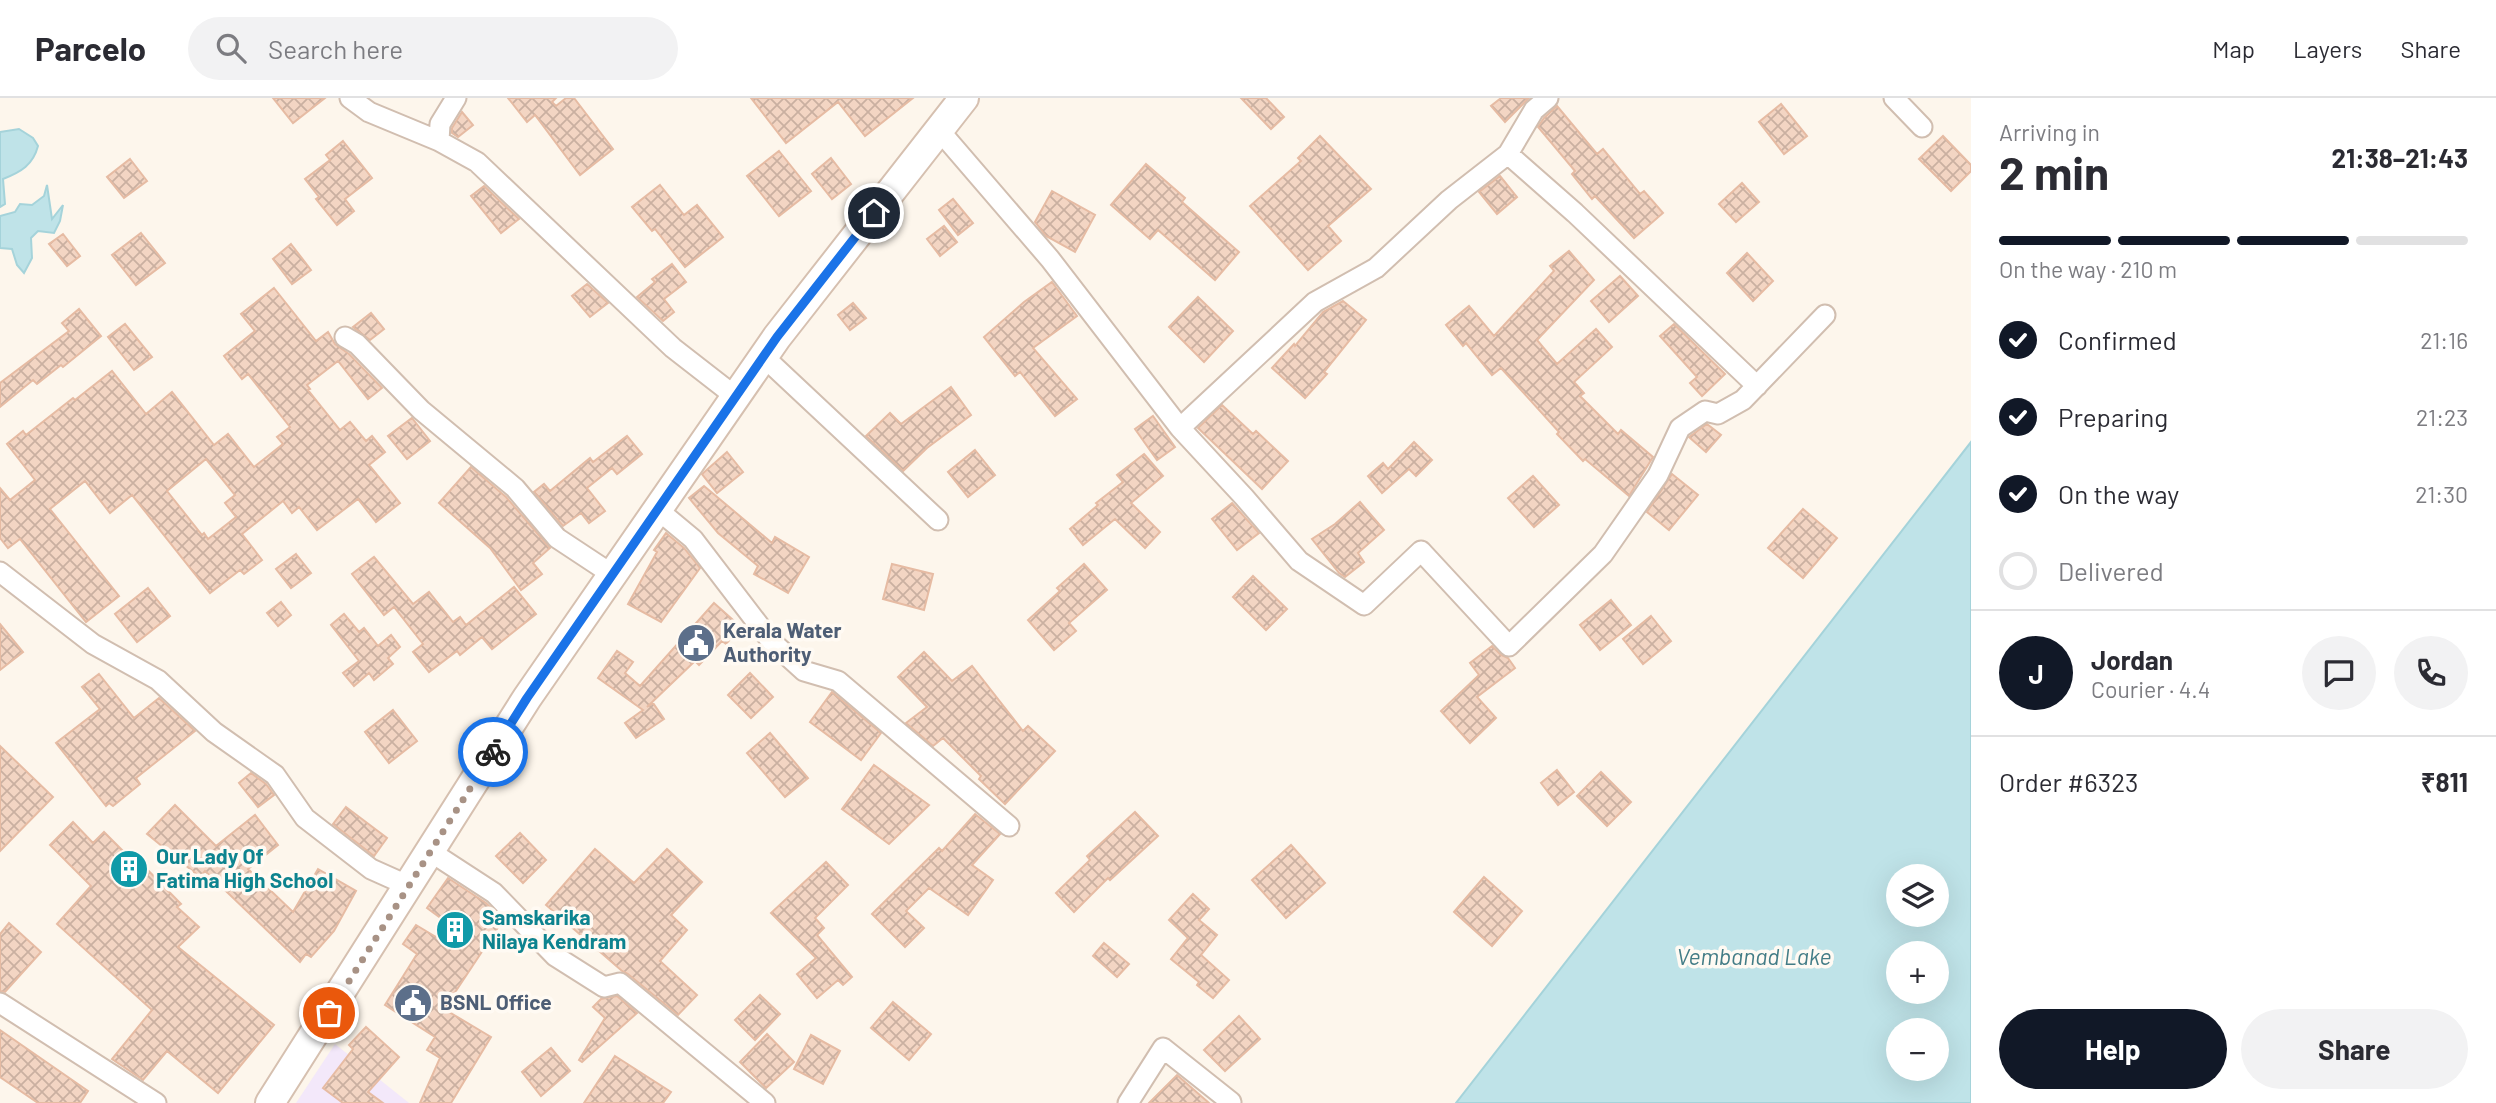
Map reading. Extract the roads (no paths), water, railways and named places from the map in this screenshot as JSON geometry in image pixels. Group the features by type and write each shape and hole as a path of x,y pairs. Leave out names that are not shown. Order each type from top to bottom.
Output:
{"main road":[{"path":"270,1103 527,698 764,357 964,98"}],"street":[{"path":"350,98 369,112 439,141 477,162 673,348 736,397"},
{"path":"439,141 440,124 456,98"},
{"path":"1180,428 1315,302 1376,268 1449,200 1508,154 1534,110 1548,98"},
{"path":"1894,98 1922,127"},
{"path":"939,130 1050,259 1180,428 1244,496 1298,561 1364,605 1421,551 1509,646 1603,554 1658,475 1681,428 1705,411 1718,414 1743,400 1825,315"},
{"path":"1508,154 1576,213 1757,386"},
{"path":"345,337 357,344 421,410 514,488 557,538 613,575"},
{"path":"764,357 938,520"},
{"path":"658,510 693,539 771,641 804,671 838,681 1009,827"},
{"path":"0,572 93,645 158,680 214,732 275,775 305,818 371,869 409,886"},
{"path":"431,852 495,893 555,956 604,987 620,983 765,1103"},
{"path":"0,1003 156,1103"},
{"path":"1128,1103 1163,1048 1231,1102"}],"water":[{"path":"19,129 33,138 38,146 25,167 3,179 5,204 0,207 0,132"},
{"path":"47,185 52,219 63,205 60,221 54,233 38,231 31,238 32,258 24,273 17,265 12,249 0,248 0,216 15,212 20,204 32,205 44,196"},
{"name":"Vembanad Lake","path":"1971,442 1971,1103 1456,1103"}],"place":[{"name":"Kerala Water Authority","path":"696,643"},
{"name":"Our Lady Of Fatima High School","path":"129,869"},
{"name":"Samskarika Nilaya Kendram","path":"455,930"},
{"name":"BSNL Office","path":"413,1003"}]}
